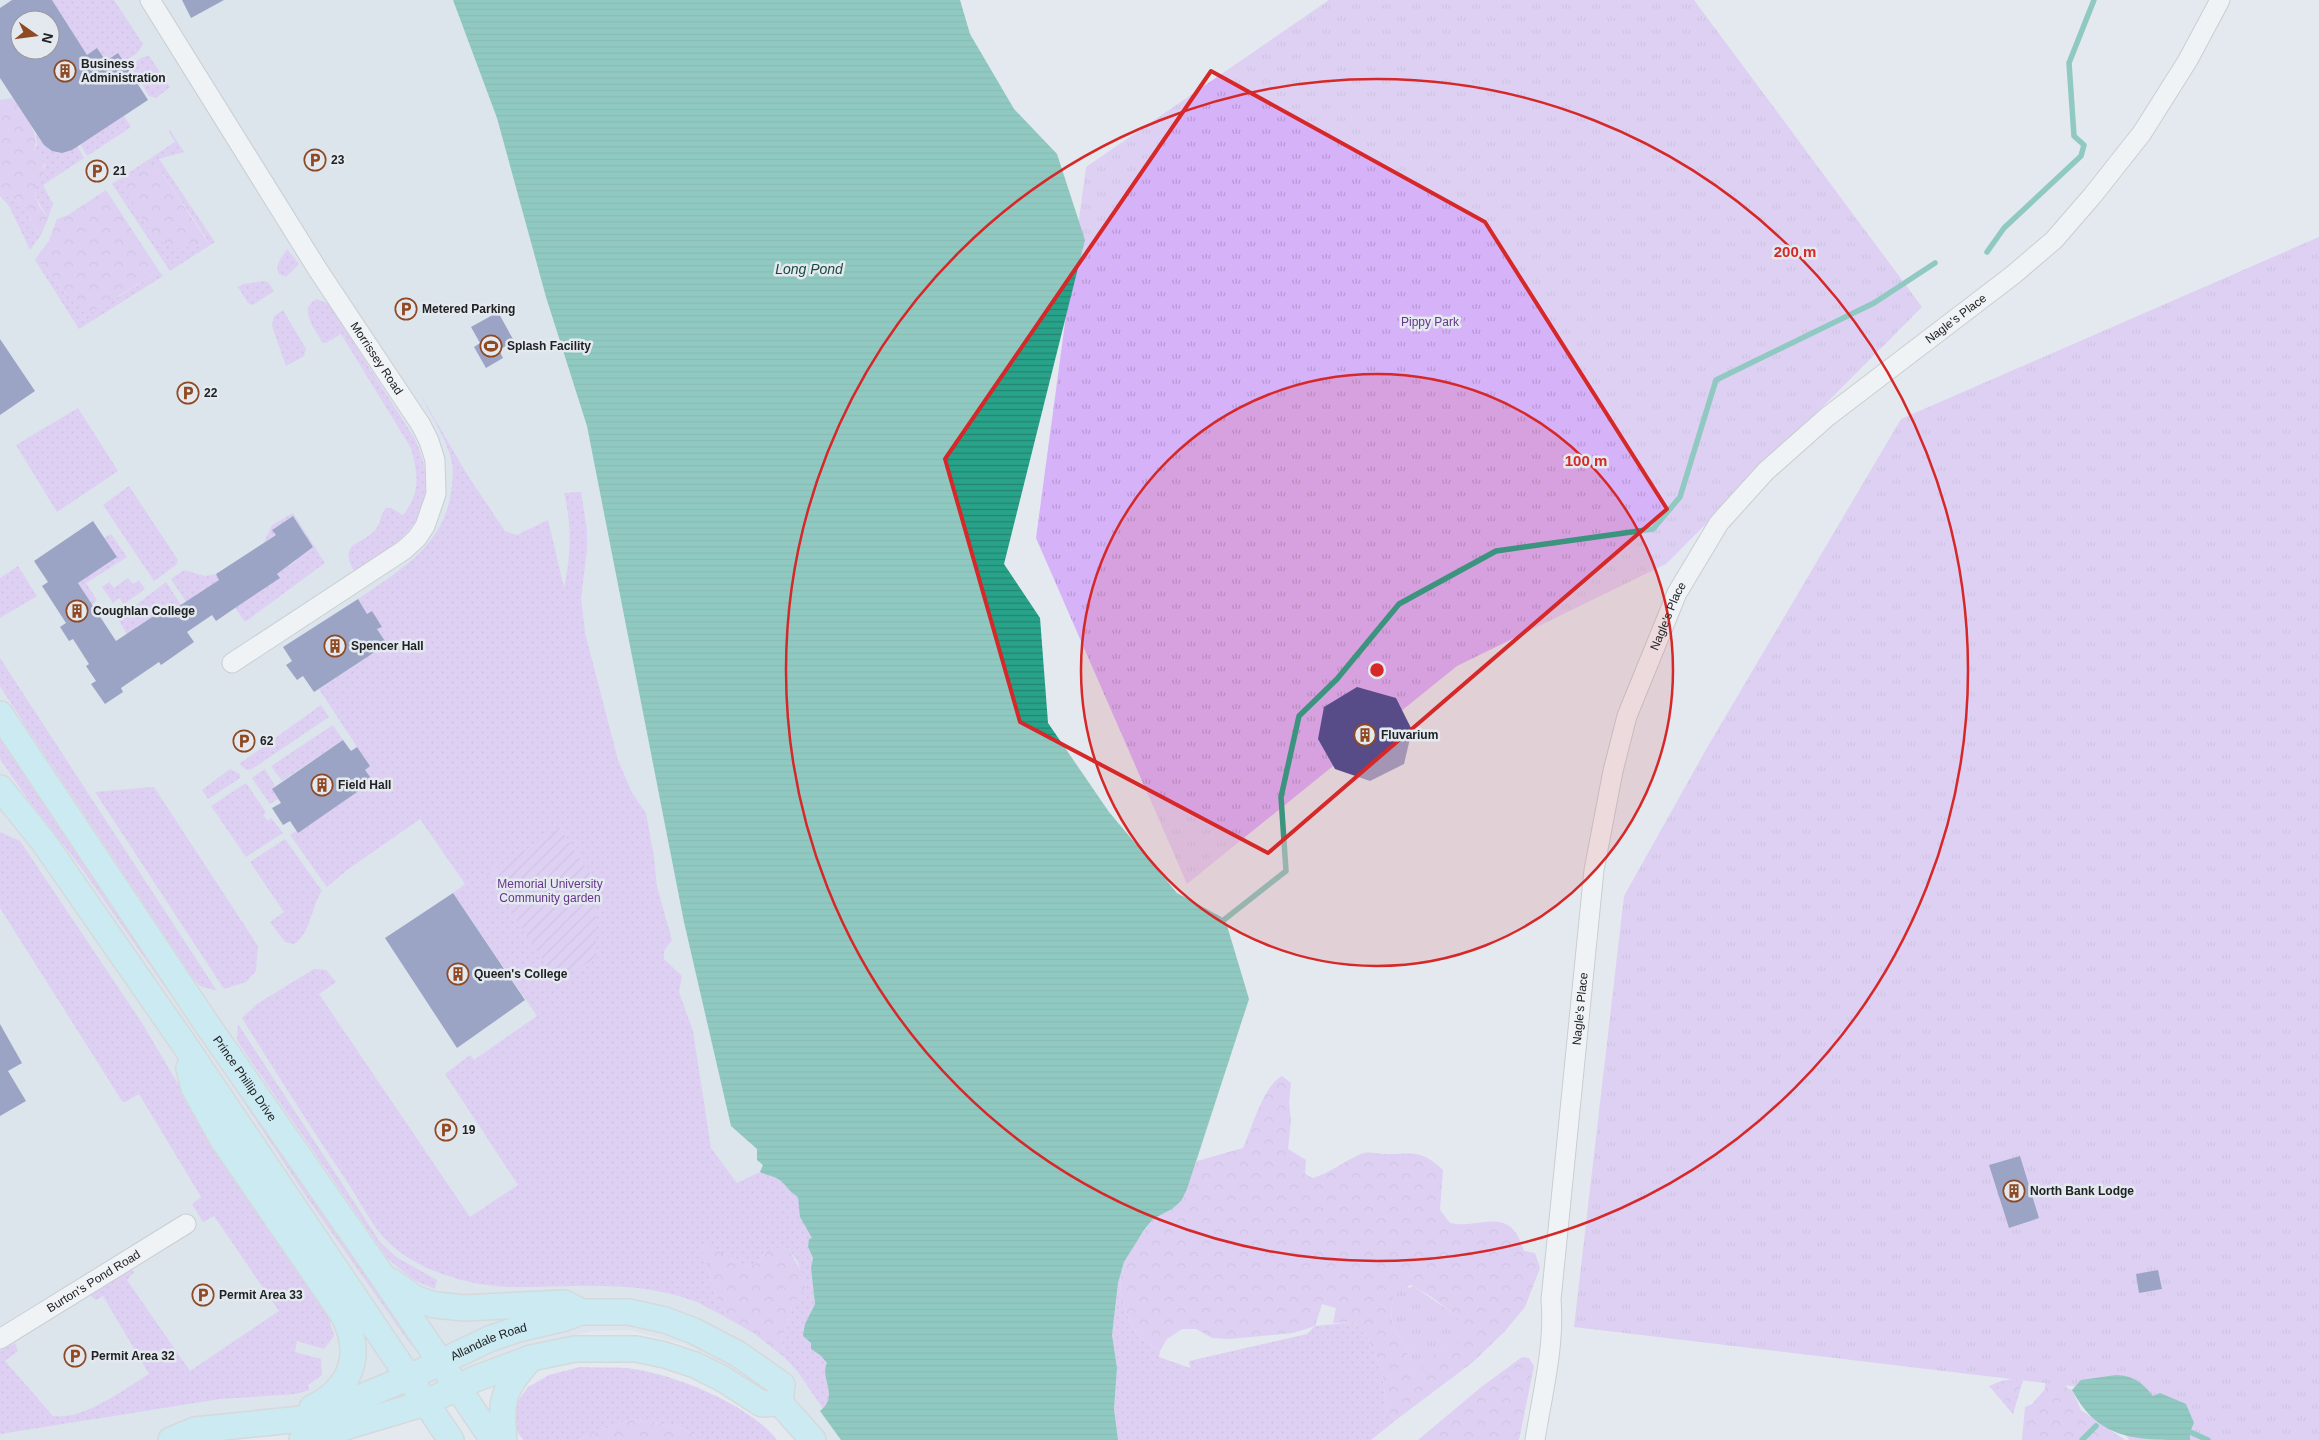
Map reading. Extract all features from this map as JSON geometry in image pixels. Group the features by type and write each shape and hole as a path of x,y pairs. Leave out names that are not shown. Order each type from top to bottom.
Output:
{"main road":[{"name":"Prince Phillip Drive","path":"0,714 200,1015 381,1274 493,1440"},
{"path":"0,788 43,841 182,1041 425,1403 452,1440"},
{"path":"182,1041 194,1088 223,1140 344,1316 354,1340 351,1369 332,1396 313,1407 262,1423"},
{"path":"381,1274 416,1298 436,1305 464,1308 564,1303 581,1312"},
{"name":"Allandale Road","path":"171,1440 195,1430 302,1419 410,1378 489,1339 581,1312 629,1312 665,1320 694,1331 738,1354 782,1385 780,1403"},
{"path":"302,1440 425,1403 458,1387 531,1358 575,1349 636,1349 665,1355 694,1365 748,1393 762,1404 780,1403 813,1440"},
{"path":"504,1440 502,1419 504,1395 510,1382 531,1358"}],"street":[{"name":"Morrissey Road","path":"150,0 318,270 421,425 435,460 436,494 426,526 417,538 404,550 232,664"},
{"name":"Nagle's Place","path":"1535,1440 1549,1347 1552,1313 1550,1300 1594,870 1613,771 1627,716 1677,594 1719,523 1766,471 1827,417 2014,275 2054,240 2093,196 2142,133 2188,60 2220,0"},
{"name":"Burton's Pond Road","path":"0,1339 186,1224"}],"highlighted area":[{"path":"1211,71 1485,222 1667,509 1268,853 1020,722 945,459"}],"shaded area":[{"path":"0,0 960,0 970,34 1014,109 1057,154 1085,240 1004,564 1040,618 1048,723 1109,812 1177,893 1225,919 1249,999 1197,1161 1118,1283 1113,1325 1118,1440 813,1440 780,1403 739,1372 684,1344 629,1330 592,1331 551,1341 476,1367 367,1412 282,1435 234,1440 0,1440"}],"green space":[{"path":"52,0 114,0 143,44 132,57 117,61 106,61 97,49 87,55"},
{"name":"Pippy Park","path":"1329,0 1694,0 1922,307 1666,564 1457,666 1187,884 1036,538 1086,167"},
{"path":"149,56 170,87 156,98 149,96 130,65 143,57"},
{"path":"13,98 31,124 35,138 33,152 43,165 44,170 36,193 37,201 48,218 41,235 38,234 29,217 27,207 0,192 0,100"},
{"path":"124,116 131,127 87,156 80,144"},
{"path":"170,130 184,152 159,159 215,242 170,271 112,184 175,142 169,132","holes":["155,163 207,241 196,246 185,245"]},
{"path":"36,133 49,148 59,152 71,150 77,146 84,158 43,185 53,204 48,218 38,202 36,193 37,184 45,165 33,152 37,145"},
{"path":"150,163 155,163 207,241 196,246 174,248 154,238 122,184 126,177"},
{"path":"106,190 159,271 92,312 77,306 36,258 49,241 57,219 68,215"},
{"path":"0,192 27,207 29,217 38,234 41,235 30,250 9,206 0,196"},
{"path":"2319,237 2319,1440 2129,1440 2096,1389 1574,1327 1624,896 1708,746 1901,419"},
{"path":"287,249 299,264 286,277 279,274 278,267"},
{"path":"36,258 77,306 118,297 159,271 163,276 79,329 35,260"},
{"path":"264,281 269,283 274,291 253,305 248,303 238,287 243,284"},
{"path":"317,299 329,304 415,439 422,456 425,472 425,500 412,526 387,550 367,565 354,571 350,561 350,549 376,529 386,508 391,508 403,515 409,507 415,491 415,467 411,448 341,334 326,343 322,342 315,331 309,319 308,308"},
{"path":"283,310 306,349 304,356 286,366 272,326 274,316"},
{"path":"420,394 468,476 505,531 517,535 548,520 564,588 570,540 564,493 581,492 587,530 587,551 581,598 585,633 618,760 632,793 646,813 657,887 672,940 664,951 664,959 682,976 679,992 693,1031 711,1148 737,1183 760,1172 778,1179 798,1197 805,1227 811,1232 812,1238 808,1247 813,1258 811,1269 815,1305 811,1310 811,1349 827,1363 825,1368 829,1398 823,1409 798,1372 784,1357 781,1338 789,1322 792,1306 805,1288 798,1262 788,1248 765,1252 757,1263 748,1266 733,1261 707,1244 701,1247 715,1293 727,1318 697,1302 652,1290 606,1286 498,1286 463,1280 429,1268 398,1251 375,1226 242,1018 257,1004 314,969 326,970 336,982 319,994 470,1217 518,1185 445,1074 470,1055 474,1060 537,1016 453,893 465,884 420,819 347,870 327,887 290,835 296,831 298,833 365,770 357,747 319,689 387,644 377,629 381,627 367,614 358,599 415,557 437,531 445,515 452,485 452,463 443,436","holes":["560,828 596,883 596,957 557,981"]},
{"path":"78,408 118,471 57,512 16,445"},
{"path":"129,486 178,560 176,565 154,581 103,505"},
{"path":"293,513 325,563 245,622 235,608 279,578 277,574 296,561 293,556 304,553 313,547 293,516 273,529 276,535 264,542 272,525"},
{"path":"111,534 127,557 86,583 97,600 92,604 78,583 116,557 104,538"},
{"path":"18,566 37,596 0,618 0,578"},
{"path":"184,570 205,576 216,574 219,580 196,617 171,579"},
{"path":"128,578 133,584 139,580 145,589 124,604 119,598 113,603 102,587 109,582 114,588"},
{"path":"166,582 191,620 183,625 169,605 136,627 155,656 144,664 118,619"},
{"path":"0,658 217,991 200,986 192,977 26,727 0,686"},
{"path":"321,705 329,717 252,769 247,770 239,764"},
{"path":"333,725 343,740 282,781 271,766"},
{"path":"0,736 181,1006 172,997 80,866 32,805 0,759"},
{"path":"230,769 240,774 240,778 208,799 202,790"},
{"path":"265,769 275,786 272,789 278,799 270,804 252,778"},
{"path":"246,783 266,812 263,815 268,821 271,818 283,833 246,857 211,806"},
{"path":"154,787 258,946 256,971 246,982 224,989 95,792"},
{"name":"Memorial University Community garden","path":"560,828 596,883 596,958 557,981 487,875"},
{"path":"0,832 20,841 142,1023 231,1174 333,1319 330,1322 334,1336 324,1349 297,1341 295,1352 321,1359 322,1375 308,1385 309,1390 296,1394 220,1399 0,1434 0,1351 15,1343 18,1351 5,1361 53,1416 65,1416 90,1409 149,1374 103,1296 96,1300 90,1295 130,1267 134,1272 127,1280 190,1371 279,1311 214,1216 203,1222 192,1204 201,1197 139,1094 125,1102 122,1101 0,908"},
{"path":"285,839 322,891 304,934 294,944 285,942 270,922 284,912 250,862"},
{"path":"238,1024 380,1242 396,1257 437,1280 435,1289 414,1280 388,1259 242,1048 237,1040"},
{"path":"221,1065 414,1346 411,1345 306,1196"},
{"path":"1282,1076 1291,1083 1289,1102 1291,1121 1288,1149 1306,1160 1305,1174 1313,1178 1319,1176 1364,1153 1407,1153 1421,1155 1443,1170 1440,1210 1450,1223 1503,1223 1511,1227 1518,1236 1524,1251 1535,1253 1540,1268 1525,1307 1505,1331 1473,1362 1396,1420 1387,1410 1382,1372 1367,1336 1354,1322 1333,1323 1336,1308 1322,1304 1315,1326 1293,1333 1229,1339 1212,1338 1196,1329 1182,1329 1167,1339 1160,1351 1139,1337 1131,1324 1122,1300 1120,1283 1124,1262 1132,1248 1153,1219 1172,1209 1197,1161 1243,1148 1259,1108 1275,1081","holes":["1411,1285 1457,1316 1443,1346 1409,1373 1405,1356 1409,1353 1408,1349 1395,1330 1392,1320 1395,1290"]},
{"path":"707,1243 733,1261 748,1266 757,1263 771,1246 782,1249 788,1248 805,1276 805,1289 792,1306 789,1322 781,1338 784,1357 755,1334 727,1318 715,1293 701,1247"},
{"path":"1124,1262 1120,1283 1122,1300 1131,1324 1139,1337 1160,1351 1159,1357 1190,1368 1189,1361 1307,1334 1315,1326 1354,1322 1367,1336 1382,1372 1387,1410 1396,1420 1371,1440 1118,1440 1114,1409 1117,1368 1112,1335 1118,1283"},
{"path":"1403,1284 1409,1288 1413,1286 1457,1316 1461,1330 1457,1346 1452,1350 1443,1346 1426,1360 1427,1365 1408,1373 1405,1356 1409,1353 1408,1349 1395,1330 1392,1315 1395,1290"},
{"path":"1522,1357 1529,1358 1534,1366 1519,1440 1418,1440 1480,1388"},
{"path":"580,1367 626,1368 686,1383 708,1392 749,1415 765,1427 777,1440 700,1440 681,1428 633,1419 585,1436 579,1440 523,1440 516,1430 514,1406 528,1387 549,1375"},
{"path":"2045,1375 2064,1380 2067,1388 2072,1390 2081,1410 2125,1440 2022,1440 2025,1407 2032,1404 2045,1389"},
{"path":"2024,1377 2013,1414 1989,1386 2001,1381"},
{"path":"2015,1381 2021,1382 2014,1405 2002,1396 1998,1388"},
{"path":"633,1419 681,1428 700,1440 579,1440 585,1436"}],"water":[{"name":"Long Pond","path":"453,0 960,0 970,34 1014,109 1057,154 1085,240 1004,564 1040,618 1048,723 1109,812 1177,893 1225,919 1249,999 1187,1189 1181,1201 1172,1209 1153,1219 1124,1262 1118,1283 1112,1335 1117,1368 1114,1409 1118,1440 841,1440 820,1411 826,1405 829,1393 825,1375 827,1363 811,1349 811,1343 803,1336 805,1324 815,1304 811,1268 813,1258 808,1247 809,1239 812,1238 800,1217 798,1197 778,1179 760,1172 763,1165 757,1160 757,1149 731,1126 684,922 587,426 546,297 497,118"},
{"path":"2116,1375 2137,1381 2153,1396 2160,1393 2186,1404 2194,1423 2190,1432 2190,1440 2152,1439 2120,1434 2106,1428 2094,1419 2083,1407 2072,1390 2081,1380"}],"building":[{"name":"Business Administration","path":"12,0 52,0 58,10 10,10 10,60 60,60 60,13 87,55 97,48 106,61 118,53 148,100 72,150 62,153 52,151 44,145 0,78 0,8"},
{"path":"182,0 224,0 191,18"},
{"name":"Splash Facility","path":"498,312 514,341 499,350 503,358 486,368 474,347 480,343 471,327"},
{"path":"0,339 35,391 0,415"},
{"name":"Coughlan College","path":"293,516 313,547 277,574 280,578 216,621 212,615 187,632 194,642 161,665 159,662 121,688 123,692 105,704 91,684 96,681 86,666 89,664 73,639 69,641 60,627 66,623 42,586 48,582 34,561 93,521 117,557 78,583 116,641 170,605 173,610 219,580 216,574 276,535 272,530"},
{"name":"Spencer Hall","path":"358,599 367,614 372,611 382,627 377,629 387,644 314,692 303,676 297,680 286,665 292,661 283,647"},
{"name":"Fluvarium","path":"1357,687 1396,698 1412,730 1404,764 1370,781 1335,769 1318,739 1324,707"},
{"name":"Field Hall","path":"343,740 351,751 357,747 370,766 365,770 373,781 298,833 290,821 283,825 272,808 281,803 272,789"},
{"name":"Queen's College","path":"453,893 525,1000 457,1048 385,938"},
{"path":"0,1024 22,1063 8,1071 26,1101 0,1116"},
{"name":"North Bank Lodge","path":"2020,1156 2039,1218 2009,1228 1989,1165"},
{"path":"2158,1270 2162,1289 2139,1293 2136,1274"}],"waterway":[{"path":"1987,252 2004,228 2081,156 2084,145 2074,136 2069,63 2094,0"},
{"path":"1225,919 1286,871 1281,797 1299,716 1337,679 1399,604 1496,551 1653,529 1680,497 1716,380 1874,303 1935,263"},
{"path":"2082,1440 2096,1426"},
{"path":"2190,1432 2208,1440"}],"place":[{"name":"Business Administration","path":"65,71"},
{"name":"23","path":"315,160"},
{"name":"21","path":"97,171"},
{"name":"Metered Parking","path":"406,309"},
{"name":"Splash Facility","path":"491,346"},
{"name":"22","path":"188,393"},
{"name":"Coughlan College","path":"77,611"},
{"name":"Spencer Hall","path":"335,646"},
{"name":"Fluvarium","path":"1365,735"},
{"name":"62","path":"244,741"},
{"name":"Field Hall","path":"322,785"},
{"name":"Queen's College","path":"458,974"},
{"name":"19","path":"446,1130"},
{"name":"North Bank Lodge","path":"2014,1191"},
{"name":"Permit Area 33","path":"203,1295"},
{"name":"Permit Area 32","path":"75,1356"}]}
